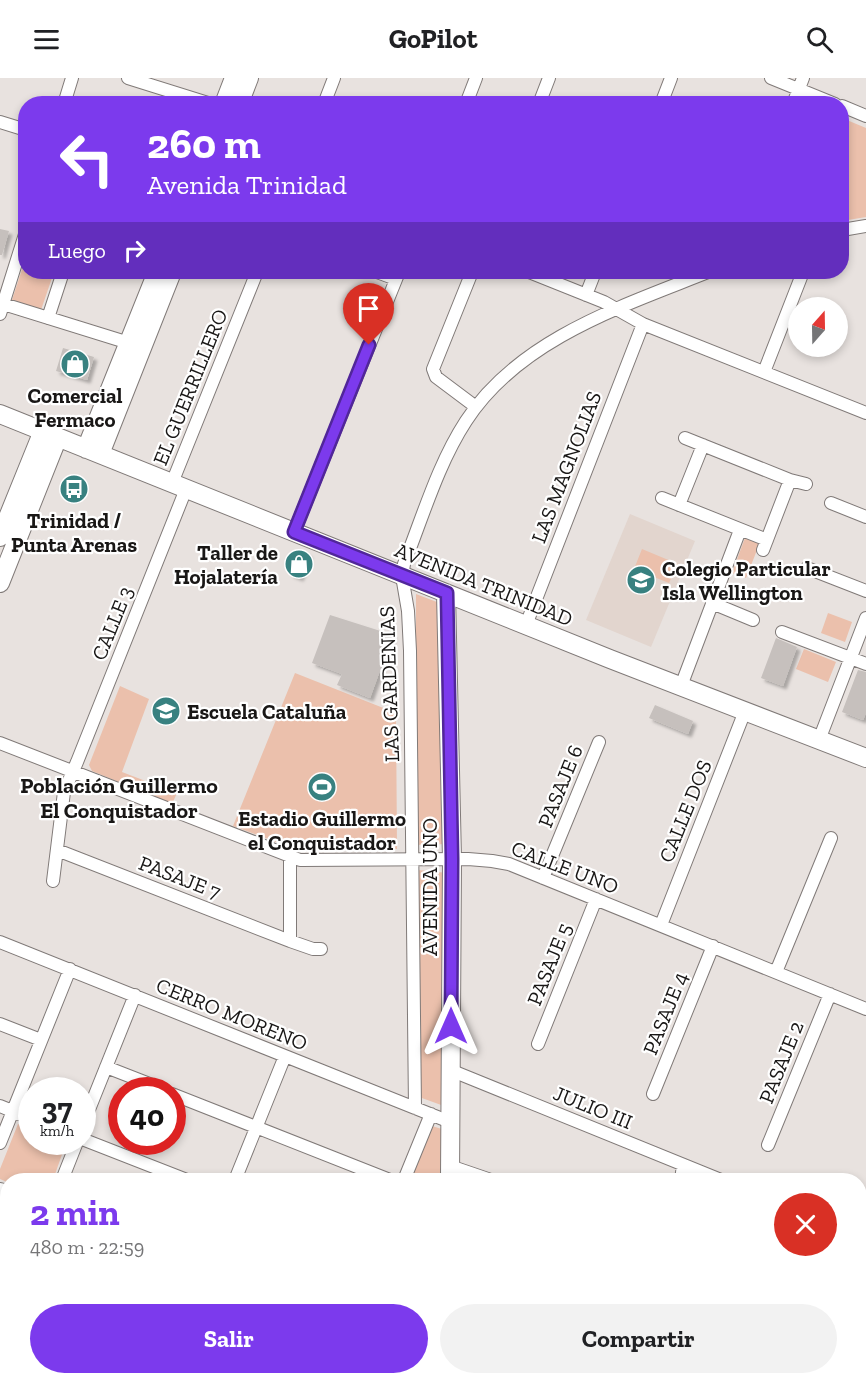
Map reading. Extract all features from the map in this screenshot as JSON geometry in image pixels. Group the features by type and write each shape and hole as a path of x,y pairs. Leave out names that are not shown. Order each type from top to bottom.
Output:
{"main road":[{"path":"227,96 234,78"},
{"path":"242,96 249,78"},
{"path":"93,452 129,343 154,279"},
{"path":"93,452 169,279"},
{"name":"AVENIDA TRINIDAD","path":"0,414 525,625 866,758"},
{"path":"0,537 50,434"},
{"path":"0,583 50,434"},
{"name":"AVENIDA UNO","path":"447,593 452,859 450,1173"}],"street":[{"path":"66,96 72,78"},
{"path":"128,78 185,96"},
{"path":"327,96 334,78"},
{"path":"469,96 476,78"},
{"path":"542,96 549,78"},
{"path":"664,96 671,78"},
{"path":"771,78 801,83 822,96"},
{"path":"849,109 866,116"},
{"path":"0,122 18,128"},
{"path":"849,229 866,226"},
{"path":"18,255 1,307 48,318 129,343"},
{"path":"48,318 61,279"},
{"name":"EL GUERRILLERO","path":"179,486 253,279"},
{"path":"294,532 395,279"},
{"path":"469,279 433,369 436,377 476,407"},
{"path":"547,279 586,294 640,322 866,413"},
{"path":"586,294 592,279"},
{"name":"LAS GARDENIAS","path":"415,1108 410,630 402,576 404,564 447,457 465,422 504,377 536,352 578,327 615,308 690,279"},
{"path":"764,372 800,279"},
{"path":"640,322 638,311 643,297"},
{"name":"LAS MAGNOLIAS","path":"525,625 640,322"},
{"path":"685,438 790,480 806,483"},
{"path":"679,505 703,445"},
{"path":"662,498 740,530 765,545 790,480"},
{"name":"CALLE 3","path":"53,881 67,781 73,772 179,486"},
{"path":"831,503 866,517"},
{"path":"681,686 740,530"},
{"path":"807,568 866,591"},
{"path":"712,603 753,620"},
{"path":"819,740 866,618"},
{"path":"782,632 866,664"},
{"name":"CALLE DOS","path":"661,925 745,711"},
{"name":"PASAJE 6","path":"543,878 599,742"},
{"name":"CALLE UNO","path":"0,743 290,857 310,861 452,859 501,862 866,1009"},
{"path":"776,972 831,838"},
{"name":"PASAJE 7","path":"57,850 313,949 321,949"},
{"path":"290,857 290,940"},
{"name":"PASAJE 5","path":"538,1044 596,899"},
{"name":"CERRO MORENO","path":"0,942 450,1122"},
{"name":"PASAJE 4","path":"653,1094 713,946"},
{"path":"0,1143 70,969"},
{"name":"PASAJE 2","path":"768,1145 830,994"},
{"path":"96,1092 135,995"},
{"path":"0,1024 41,1040"},
{"path":"238,1173 285,1056"},
{"path":"106,1067 132,1077"},
{"name":"JULIO III","path":"450,1070 703,1173"},
{"path":"186,1100 372,1173"},
{"path":"0,1106 18,1113"},
{"path":"407,1173 432,1114"},
{"path":"96,1145 168,1173"},
{"path":"65,1173 72,1155"},
{"path":"682,1173 683,1165"}],"shaded area":[{"path":"849,121 866,128 866,217 849,220"},
{"path":"19,279 52,279 41,310 12,300"},
{"name":"Colegio Particular Isla Wellington","path":"630,514 695,541 651,647 586,620"},
{"path":"746,535 761,540 746,578 732,573"},
{"path":"642,549 678,564 669,583 634,569"},
{"path":"416,594 442,604 447,844 416,845"},
{"path":"828,613 852,622 845,642 821,633"},
{"path":"804,649 836,662 828,682 796,669"},
{"name":"Estadio Guillermo el Conquistador","path":"295,673 396,713 397,849 295,849 233,826"},
{"path":"120,686 149,699 122,772 177,793 172,804 92,771 89,765"},
{"path":"418,870 448,873 444,1106 419,1097"},
{"path":"18,1124 18,1155 62,1155 55,1173 0,1173"},
{"path":"432,1126 445,1130 443,1173 412,1173"}],"building":[{"path":"0,229 9,231 2,255 0,255"},
{"name":"Comercial Fermaco","path":"63,348 94,357 87,380 56,371"},
{"name":"Taller de Hojalatería","path":"299,550 309,554 300,578 290,574"},
{"path":"330,615 393,635 370,698 337,685 342,674 312,663"},
{"path":"776,638 797,647 783,686 761,678"},
{"path":"858,670 866,672 866,713 863,720 842,712"},
{"path":"655,705 693,721 688,734 649,718"}],"place":[{"name":"Comercial Fermaco","path":"75,364"},
{"name":"Trinidad / Punta Arenas","path":"74,489"},
{"name":"Taller de Hojalatería","path":"299,564"},
{"name":"Colegio Particular Isla Wellington","path":"641,580"},
{"name":"Escuela Cataluña","path":"166,711"},
{"name":"Estadio Guillermo el Conquistador","path":"322,787"}],"district":[{"name":"Población Guillermo El Conquistador","path":"119,798"}],"route":[{"path":"369,345 294,532 447,593 452,859 451,1026"}]}
